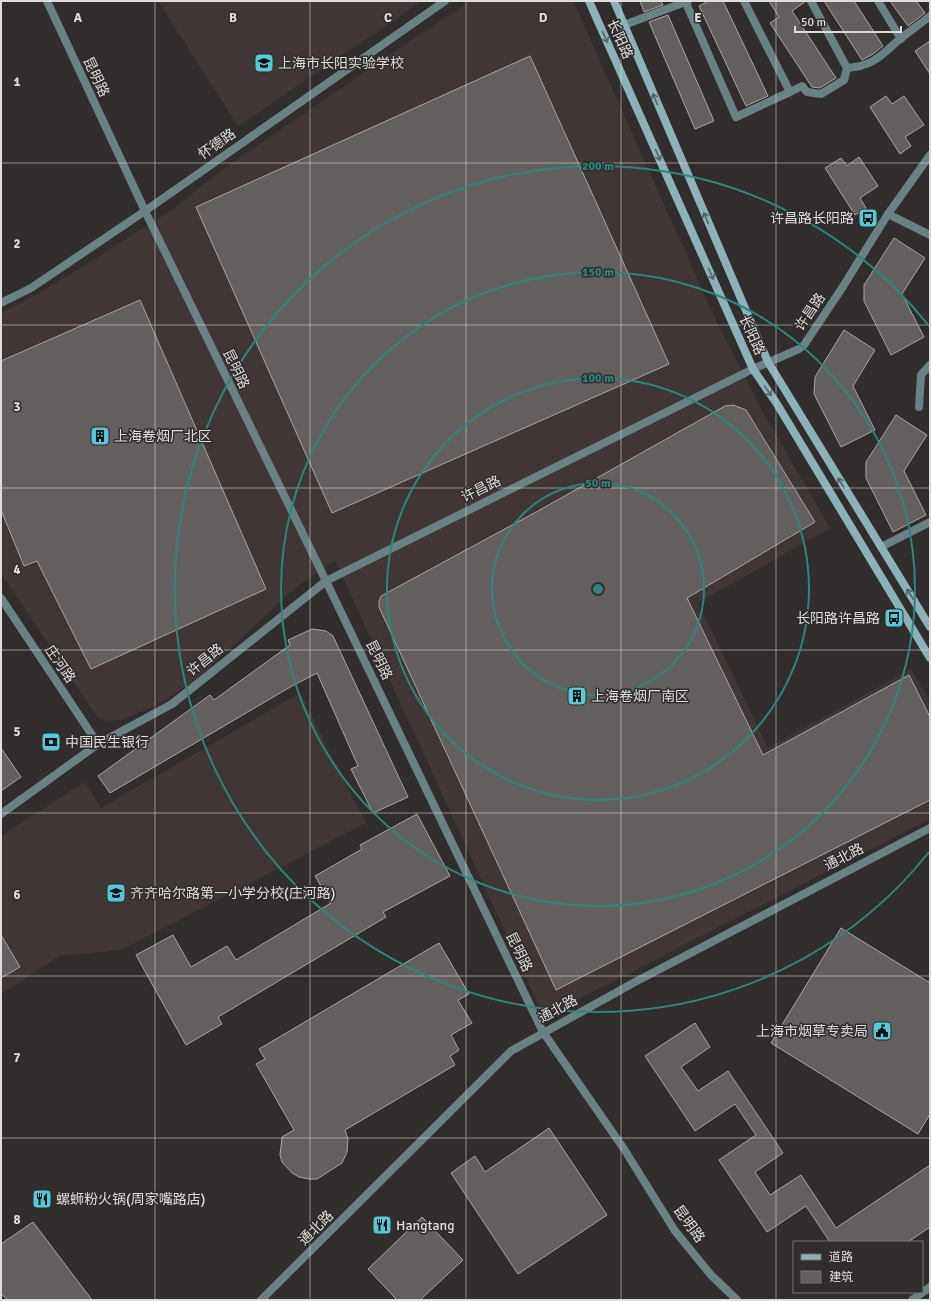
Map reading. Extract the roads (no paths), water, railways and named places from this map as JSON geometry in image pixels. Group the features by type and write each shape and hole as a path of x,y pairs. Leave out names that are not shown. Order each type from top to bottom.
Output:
{"main road":[{"name":"长阳路","path":"589,1 753,369 777,404 930,658"},
{"name":"长阳路","path":"614,1 768,362 930,627"}],"street":[{"name":"昆明路","path":"47,1 145,211 326,581 543,1032 624,1148 676,1231 712,1275 737,1300"},
{"name":"怀德路","path":"1,303 31,288 145,211 444,1"},
{"path":"624,25 686,1 736,117 802,86 807,92 820,94 844,80 847,68 811,1"},
{"path":"744,1 790,92"},
{"path":"878,1 901,39"},
{"path":"847,68 861,67 881,57 930,16"},
{"name":"许昌路","path":"1,814 98,744 172,704 326,581 753,369 799,349 808,340 888,214 930,155"},
{"path":"888,214 930,235"},
{"path":"919,407 920,374 930,365"},
{"path":"881,547 930,522"},
{"name":"庄河路","path":"1,598 98,744"},
{"name":"通北路","path":"261,1300 511,1051 543,1032 649,975 930,828"},
{"path":"912,1300 922,1293"}],"place":[{"name":"上海市长阳实验学校","path":"264,63"},
{"name":"许昌路长阳路","path":"868,218"},
{"name":"上海卷烟厂北区","path":"100,436"},
{"name":"长阳路许昌路","path":"894,618"},
{"name":"上海卷烟厂南区","path":"577,696"},
{"name":"中国民生银行","path":"51,742"},
{"name":"齐齐哈尔路第一小学分校(庄河路)","path":"116,893"},
{"name":"上海市烟草专卖局","path":"882,1031"},
{"name":"螺蛳粉火锅(周家嘴路店)","path":"42,1199"},
{"name":"Hangtang","path":"382,1225"}]}
